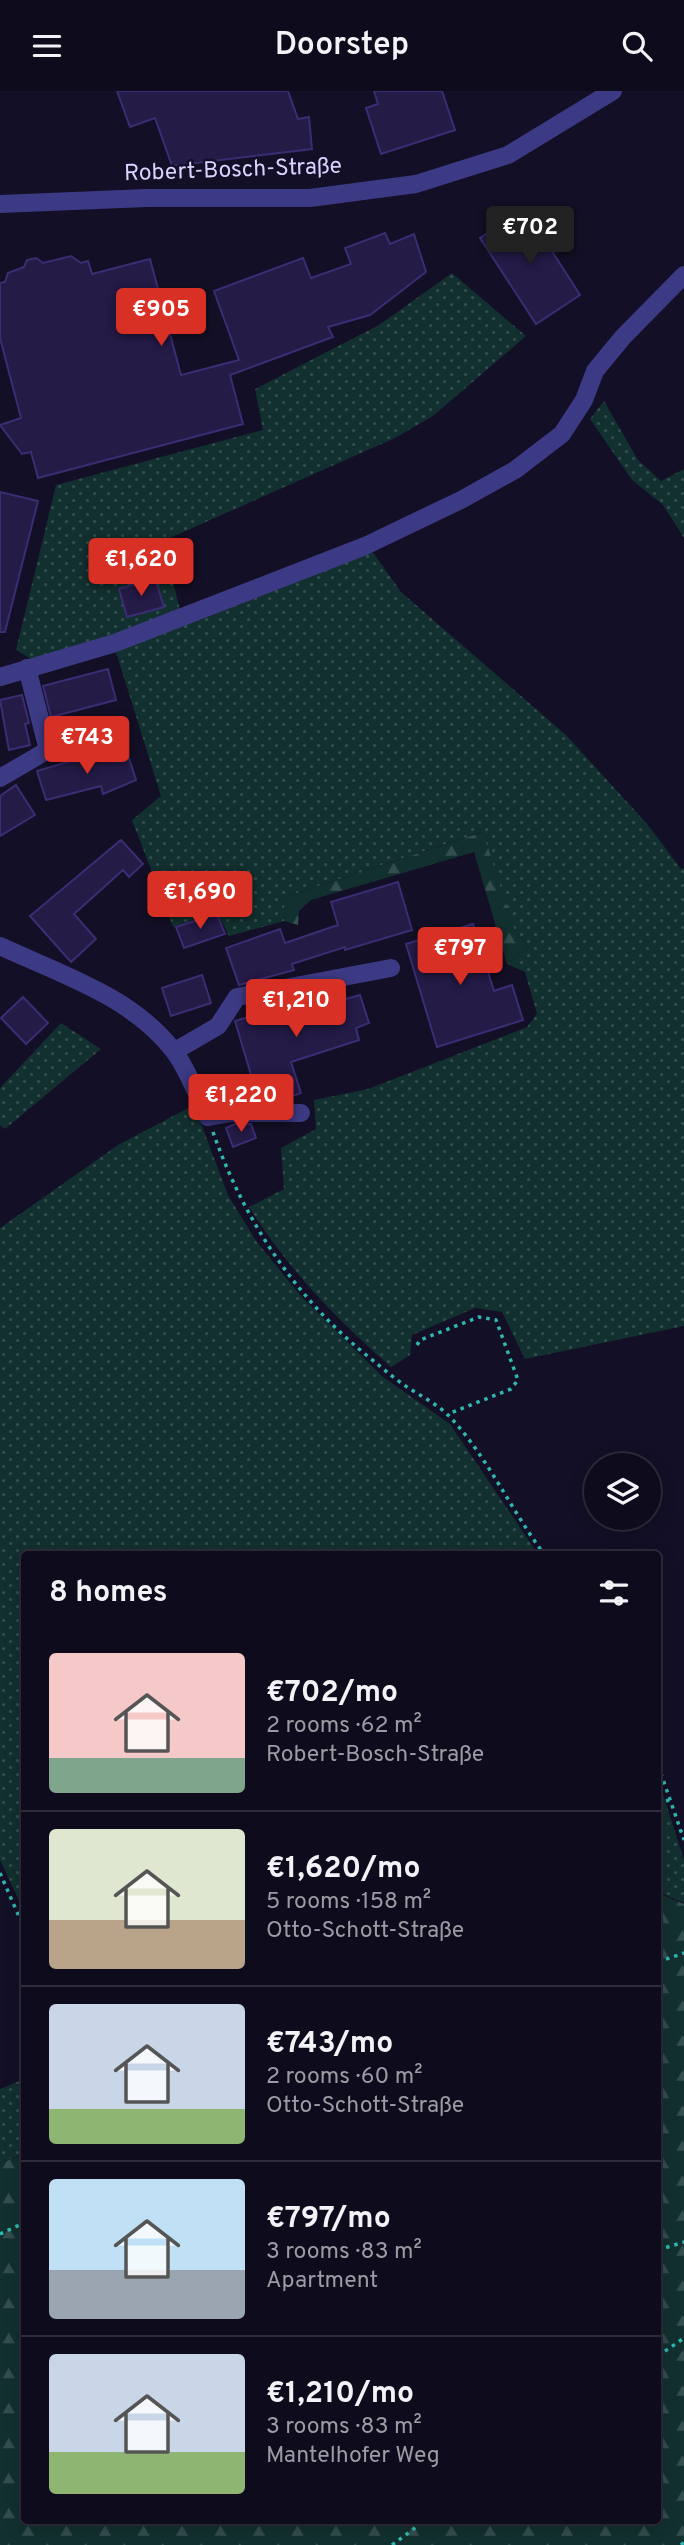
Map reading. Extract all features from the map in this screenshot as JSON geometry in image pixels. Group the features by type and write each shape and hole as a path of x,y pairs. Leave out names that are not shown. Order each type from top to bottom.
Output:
{"street":[{"name":"Robert-Bosch-Straße","path":"0,204 146,198 310,198 416,184 508,155 613,91"},
{"path":"0,676 115,643 365,546 461,501 514,470 562,434 584,400 594,372 623,337 684,275"},
{"path":"27,667 48,750"},
{"path":"0,778 48,750 115,733"},
{"path":"0,946 94,988 143,1018 175,1051 208,1117 232,1113 301,1113"},
{"path":"175,1051 218,1026 237,997 391,968"}],"path":[{"path":"208,1117 228,1173 270,1252 348,1340 396,1379 448,1415 472,1443 517,1518 542,1551"},
{"path":"417,1345 420,1340 479,1317 496,1320 518,1380 512,1389 448,1415"},
{"path":"661,1774 684,1840"},
{"path":"661,1803 670,1799"},
{"path":"0,1874 21,1921"},
{"path":"661,1961 684,1953"},
{"path":"0,2234 21,2224"},
{"path":"661,2249 684,2242"},
{"path":"661,2354 684,2338"},
{"path":"393,2545 421,2524"}],"green space":[{"path":"452,273 526,336 433,416 395,438 163,541 181,614 31,659 16,650 56,485 263,430 255,389 379,325"},
{"path":"604,401 638,460 661,481 684,469 684,538 663,505 632,480 590,419"},
{"path":"372,551 401,592 566,735 648,825 681,869 684,868 684,1326 525,1359 502,1312 475,1308 412,1335 410,1355 391,1367 314,1292 280,1251 249,1207 284,1189 281,1148 316,1129 314,1100 368,1089 527,1027 537,1014 525,972 507,964 528,947 514,929 482,832 285,897 284,921 229,936 217,912 173,927 132,820 161,796 116,652 267,589"},
{"path":"483,832 514,929 528,947 507,964 474,852 311,900 299,911 298,925 284,921 285,897"},
{"path":"61,1023 101,1049 5,1129 0,1125 0,1088"},
{"path":"194,1105 228,1195 256,1241 301,1296 383,1377 450,1424 536,1551 21,1551 21,1905 0,1860 0,1228 118,1145"},
{"path":"661,1788 684,1860 684,1903 661,1893"},
{"path":"661,1894 684,1904 684,2545 0,2545 0,2163 21,2156 21,2524 661,2524"},
{"path":"21,2080 21,2155 0,2163 0,2089"}],"building":[{"path":"117,91 288,91 298,119 309,117 312,149 172,166 155,118 130,127"},
{"path":"374,91 442,91 455,130 381,154 366,108 378,104"},
{"path":"525,209 580,295 536,324 480,238"},
{"path":"385,233 390,244 414,234 426,272 370,315 328,327 333,337 230,375 243,424 38,478 31,452 22,454 0,425 21,418 0,338 0,283 5,282 8,273 24,267 27,260 36,258 43,263 71,256 81,263 88,261 92,274 150,259 181,375 239,360 214,291 303,258 311,278 351,264 345,248"},
{"path":"0,492 38,501 5,632 0,632"},
{"path":"155,578 164,607 127,617 119,589"},
{"path":"108,669 116,700 51,717 43,686"},
{"path":"22,695 29,723 25,724 30,745 9,750 0,700"},
{"path":"126,749 136,780 103,794 101,786 46,800 37,771 81,758 84,766"},
{"path":"16,785 35,815 0,836 0,796"},
{"path":"121,840 143,864 129,877 123,870 74,914 96,939 71,962 30,916"},
{"path":"398,882 412,930 345,950 345,947 292,964 294,970 239,985 226,948 280,929 285,943 338,925 331,902"},
{"path":"217,914 225,934 184,948 176,927"},
{"path":"473,924 494,991 512,985 523,1020 437,1047 406,944"},
{"path":"202,975 211,1003 171,1016 162,988"},
{"path":"343,989 346,999 360,995 369,1023 356,1028 359,1040 291,1062 301,1093 276,1102 259,1102 235,1021"},
{"path":"23,997 48,1023 26,1044 1,1018"},
{"path":"235,1124 251,1124 256,1138 233,1147 226,1128"}]}
